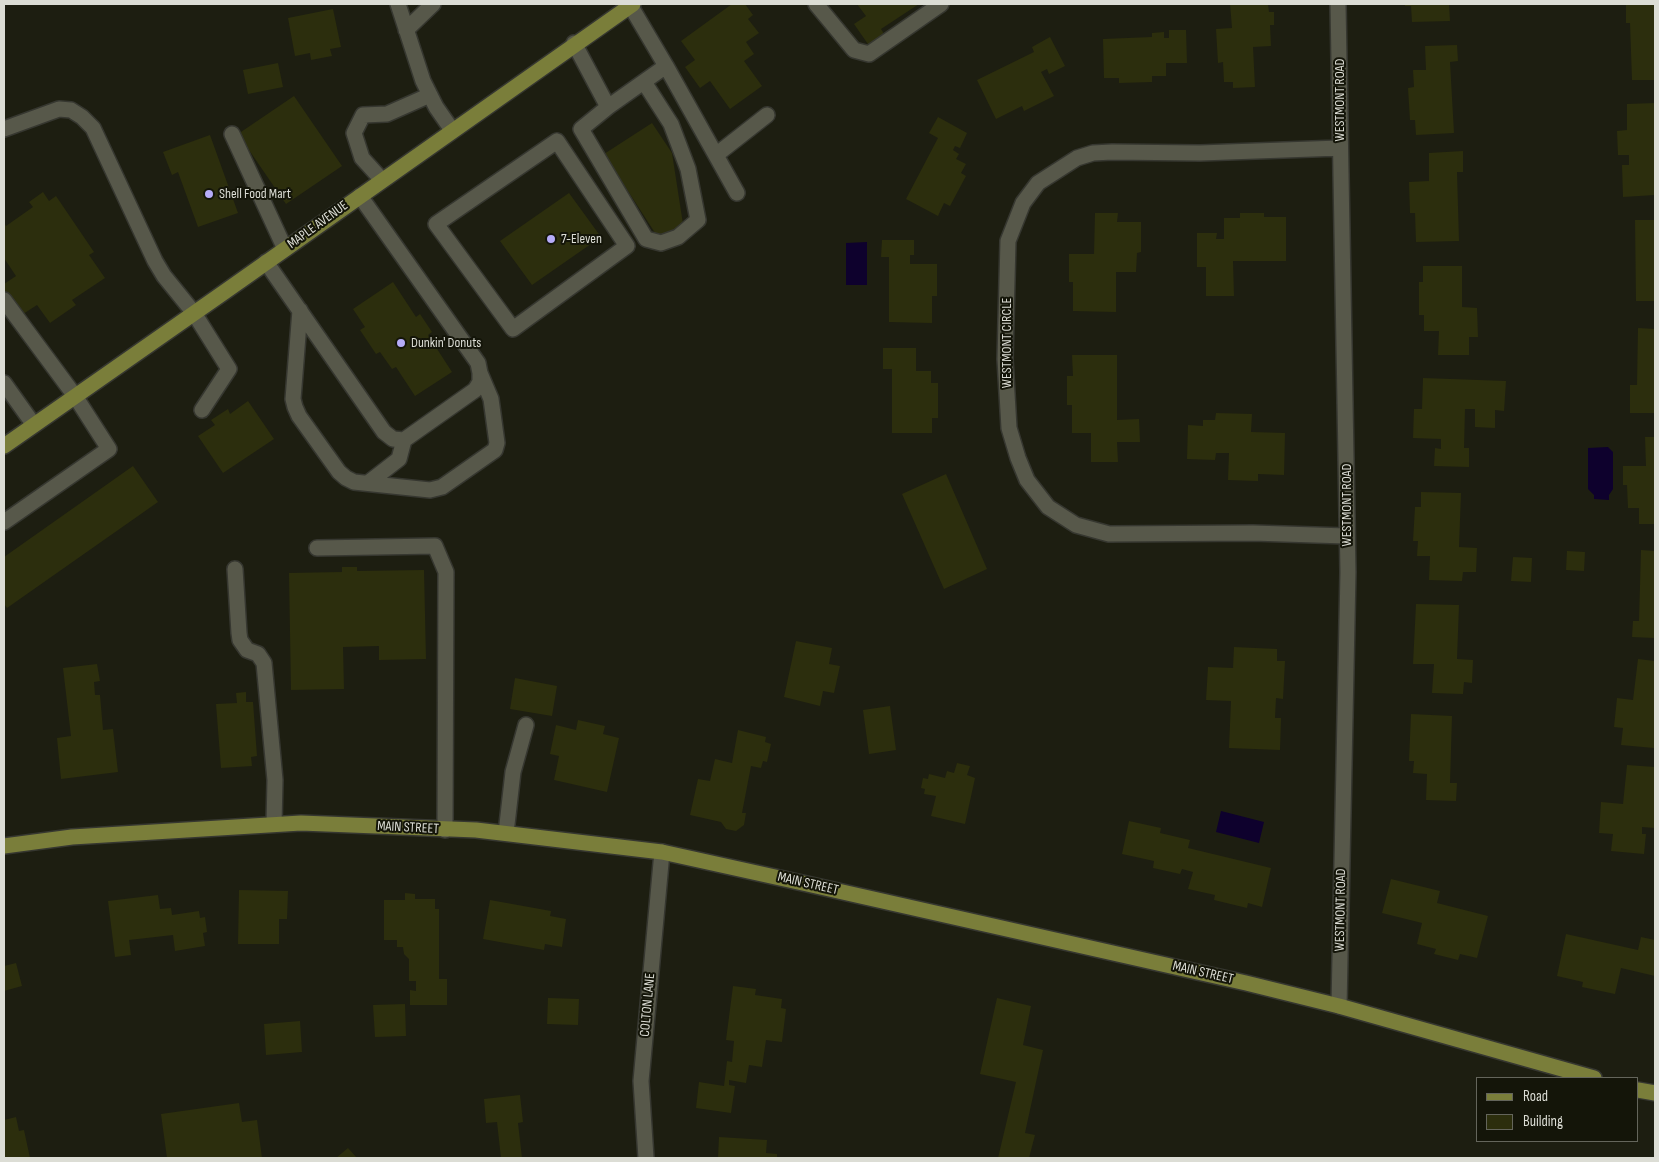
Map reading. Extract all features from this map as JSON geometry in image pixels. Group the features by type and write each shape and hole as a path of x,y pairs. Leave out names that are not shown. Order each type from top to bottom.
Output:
{"main road":[{"name":"MAPLE AVENUE","path":"4,446 286,249 574,43 631,5"},
{"name":"MAIN STREET","path":"4,846 72,836 302,823 476,830 662,852 1138,958 1339,1006 1590,1077"},
{"path":"1639,1090 1655,1093"}],"street":[{"path":"398,4 422,81 452,130"},
{"path":"406,30 433,4"},
{"path":"816,4 854,50 869,54 941,4"},
{"name":"WESTMONT ROAD","path":"1338,4 1348,572 1339,1006"},
{"path":"631,5 738,192"},
{"path":"574,43 608,107"},
{"path":"644,82 671,124 688,169 698,220 678,237 661,243 646,239 581,129 608,107 666,66"},
{"path":"382,180 362,158 354,133 363,115 387,114 430,95"},
{"path":"4,128 59,109 71,110 82,117 93,128 155,262 194,313 229,369 202,410"},
{"path":"716,155 767,115"},
{"path":"232,134 286,249"},
{"path":"558,141 627,246 513,329 436,224 535,156 558,141"},
{"name":"WESTMONT CIRCLE","path":"1340,148 1200,153 1112,152 1093,153 1077,158 1038,183 1023,203 1008,242 1005,359 1010,428 1026,480 1048,507 1076,526 1109,534 1253,533 1346,536"},
{"path":"266,262 384,432 393,440 404,440 475,390 480,382 480,373 478,362 360,196"},
{"path":"4,300 75,396 109,449 4,522"},
{"path":"300,310 293,399 295,407 339,472 354,482 430,490 442,487 495,450 497,443 491,398 480,373"},
{"path":"4,383 34,425"},
{"path":"368,483 398,459 404,440"},
{"path":"317,548 435,546 446,572 445,830"},
{"path":"235,569 240,640 247,650 258,654 264,663 275,780 274,824"},
{"path":"506,833 513,772 526,725"},
{"name":"COLTON LANE","path":"646,1158 641,1081 662,852"}],"shaded area":[{"path":"867,242 867,285 846,285 846,243"},
{"path":"1608,447 1613,452 1613,489 1609,495 1609,500 1594,499 1594,495 1588,489 1588,448"},
{"path":"1221,811 1264,822 1259,843 1216,832"}],"building":[{"path":"732,4 745,4 753,15 748,19 759,33 746,42 754,54 744,61 762,86 730,109 710,81 700,88 685,67 695,60 681,41"},
{"path":"857,4 919,4 881,29 886,37 870,47 854,24 866,16"},
{"path":"1230,4 1268,4 1269,12 1274,12 1274,25 1270,25 1271,46 1253,47 1255,87 1233,88 1233,82 1224,82 1223,62 1218,63 1216,29 1232,28"},
{"path":"1405,4 1449,4 1450,21 1412,22 1411,6 1405,6"},
{"path":"1626,5 1655,5 1655,80 1632,80 1630,23 1626,23"},
{"path":"333,9 341,47 330,49 332,56 311,60 310,53 295,56 288,18"},
{"path":"1169,30 1186,30 1187,63 1166,63 1166,76 1152,76 1152,82 1119,83 1119,78 1104,78 1103,39 1152,37 1152,33 1164,32 1164,38 1169,38"},
{"path":"1050,37 1065,66 1049,74 1047,69 1041,72 1054,96 1024,111 1022,106 996,119 977,80 1034,52 1032,47"},
{"path":"1457,45 1458,61 1450,62 1454,133 1416,135 1415,120 1410,120 1408,88 1414,87 1413,70 1426,70 1425,46"},
{"path":"278,63 283,87 248,94 243,70"},
{"path":"294,96 342,166 286,204 238,134"},
{"path":"1655,103 1655,195 1623,197 1622,165 1629,165 1629,155 1618,155 1617,131 1627,130 1627,104"},
{"path":"938,117 967,133 960,148 955,146 953,150 959,154 956,159 966,164 961,173 966,176 950,206 944,203 938,216 906,199 938,138 929,133"},
{"path":"652,123 672,153 683,224 659,239 604,154"},
{"name":"Shell Food Mart","path":"210,135 238,213 198,227 178,172 172,175 163,152"},
{"path":"1463,151 1463,172 1457,172 1459,241 1416,242 1415,213 1410,213 1409,182 1429,181 1429,153"},
{"path":"43,192 49,201 56,196 94,252 89,255 105,278 72,300 76,305 50,323 37,305 20,316 4,291 4,284 16,276 4,258 4,223 6,226 33,207 29,202"},
{"name":"7-Eleven","path":"569,193 601,237 532,285 500,241"},
{"path":"1095,213 1118,213 1117,222 1141,222 1141,252 1137,253 1136,272 1116,272 1116,312 1073,311 1073,282 1069,282 1069,254 1094,254"},
{"path":"1240,213 1264,213 1264,217 1286,217 1286,261 1233,261 1234,296 1206,296 1206,267 1197,267 1197,233 1217,233 1216,239 1224,239 1224,218 1240,218"},
{"path":"1635,220 1655,220 1655,301 1636,301"},
{"path":"882,240 914,240 914,255 910,255 910,264 937,264 937,296 932,296 932,323 889,322 889,257 881,257"},
{"path":"1423,266 1462,266 1462,307 1477,308 1478,337 1469,337 1469,355 1438,355 1439,331 1424,331 1424,315 1419,315 1419,282 1423,282"},
{"name":"Dunkin' Donuts","path":"393,282 416,317 420,314 432,332 428,335 452,372 415,396 396,367 392,369 380,352 376,354 360,330 365,327 353,309"},
{"path":"1638,328 1655,329 1655,413 1630,413 1630,385 1637,385"},
{"path":"883,348 916,348 916,371 931,371 931,383 938,383 938,418 932,418 932,433 892,433 892,369 883,369"},
{"path":"1072,355 1117,355 1117,420 1139,419 1140,442 1117,442 1118,462 1091,462 1091,433 1072,433 1072,405 1067,405 1067,376 1073,376"},
{"path":"1423,378 1506,381 1504,411 1495,410 1495,428 1475,427 1475,409 1465,409 1464,448 1469,448 1469,467 1434,466 1435,448 1441,449 1441,439 1413,438 1414,409 1422,409"},
{"path":"248,401 274,439 223,473 198,436 215,425 211,420 228,409 230,414"},
{"path":"1216,413 1252,414 1251,432 1285,433 1284,475 1258,474 1258,481 1228,480 1229,453 1216,453 1215,460 1187,459 1188,425 1203,426 1203,420 1215,420"},
{"path":"1645,437 1655,437 1655,524 1639,524 1639,508 1628,508 1627,485 1623,485 1623,466 1646,466"},
{"path":"133,466 158,502 7,608 4,604 4,557"},
{"path":"946,474 987,569 944,589 902,494"},
{"path":"1421,492 1461,493 1459,547 1477,548 1476,572 1463,572 1462,581 1429,580 1430,556 1417,556 1418,541 1413,541 1415,507 1421,507"},
{"path":"1641,550 1655,551 1655,638 1632,637 1633,621 1639,621"},
{"path":"1567,551 1585,552 1584,571 1566,570"},
{"path":"1513,557 1532,558 1531,582 1511,581"},
{"path":"342,567 357,567 357,571 424,570 426,659 379,660 379,646 343,647 344,689 291,690 289,573 342,572"},
{"path":"1416,604 1459,605 1457,659 1473,660 1472,683 1464,682 1463,694 1432,693 1434,664 1413,664"},
{"path":"796,641 832,648 829,664 840,666 834,693 823,691 820,706 784,697"},
{"path":"1234,647 1277,649 1277,661 1285,661 1283,699 1276,698 1275,718 1281,718 1280,750 1229,748 1231,701 1206,700 1208,667 1233,668"},
{"path":"1638,659 1655,661 1654,748 1621,745 1623,728 1614,727 1617,698 1633,700"},
{"path":"97,664 100,681 94,682 95,695 100,695 103,730 113,729 118,772 61,779 57,738 71,736 63,668"},
{"path":"515,678 557,686 552,716 510,709"},
{"path":"246,692 246,702 253,702 257,756 251,757 252,766 221,768 216,704 237,703 236,693"},
{"path":"890,706 896,750 869,754 863,710"},
{"path":"1411,714 1452,716 1450,783 1457,783 1456,801 1426,800 1427,774 1413,773 1414,761 1409,761"},
{"path":"578,720 605,726 603,734 619,738 607,792 554,780 559,756 550,754 556,725 576,730"},
{"path":"738,730 766,737 765,742 771,744 767,762 763,761 761,768 751,766 742,813 746,813 744,825 736,831 726,829 721,822 690,815 698,779 710,781 715,759 732,763"},
{"path":"957,763 970,766 967,775 975,778 965,824 931,816 936,796 924,794 925,789 921,788 923,778 928,779 929,774 945,778 947,771 954,773"},
{"path":"1627,765 1655,767 1655,828 1642,827 1642,834 1646,834 1644,854 1611,851 1613,834 1599,833 1601,802 1623,804"},
{"path":"1129,821 1161,828 1160,833 1190,840 1188,848 1271,868 1262,907 1248,903 1247,908 1214,900 1215,895 1188,889 1193,872 1182,869 1180,874 1153,868 1154,861 1122,854"},
{"path":"1391,879 1440,891 1437,903 1488,916 1477,958 1460,954 1458,960 1434,954 1436,949 1417,944 1422,923 1382,913"},
{"path":"239,890 288,891 287,919 279,919 279,944 238,944"},
{"path":"405,893 415,894 415,899 435,899 435,909 439,909 439,979 447,979 447,1005 410,1005 410,990 416,991 416,981 409,981 409,959 404,954 403,947 397,947 397,940 384,940 384,900 405,900"},
{"path":"158,895 160,909 171,908 172,915 199,911 200,918 205,917 207,932 203,933 205,946 175,951 173,935 129,940 131,955 115,957 108,901"},
{"path":"490,900 551,911 550,916 566,919 562,947 545,944 544,950 483,939"},
{"path":"1566,934 1638,950 1641,937 1655,940 1655,976 1621,968 1615,994 1582,987 1583,982 1557,976"},
{"path":"16,963 22,986 4,991 4,966"},
{"path":"733,986 756,989 755,995 782,999 781,1008 786,1009 782,1042 766,1040 762,1067 749,1065 746,1083 729,1080 729,1085 735,1086 731,1113 696,1108 699,1082 724,1086 727,1061 732,1062 734,1041 726,1040"},
{"path":"548,998 579,999 578,1025 547,1024"},
{"path":"997,998 1031,1006 1023,1045 1043,1050 1025,1133 1035,1135 1029,1158 998,1158 1016,1082 980,1074"},
{"path":"405,1004 406,1036 375,1037 373,1005"},
{"path":"300,1021 302,1052 266,1055 264,1024"},
{"path":"520,1095 523,1122 518,1123 522,1158 501,1158 497,1122 486,1123 484,1099"},
{"path":"239,1103 242,1122 257,1120 262,1158 167,1158 161,1114"},
{"path":"16,1117 19,1131 24,1130 30,1158 4,1158 4,1120"},
{"path":"719,1137 767,1140 766,1153 777,1154 777,1158 718,1158"},
{"path":"348,1148 357,1158 336,1158"}],"place":[{"name":"Shell Food Mart","path":"209,194"},
{"name":"7-Eleven","path":"551,239"},
{"name":"Dunkin' Donuts","path":"401,343"}]}
